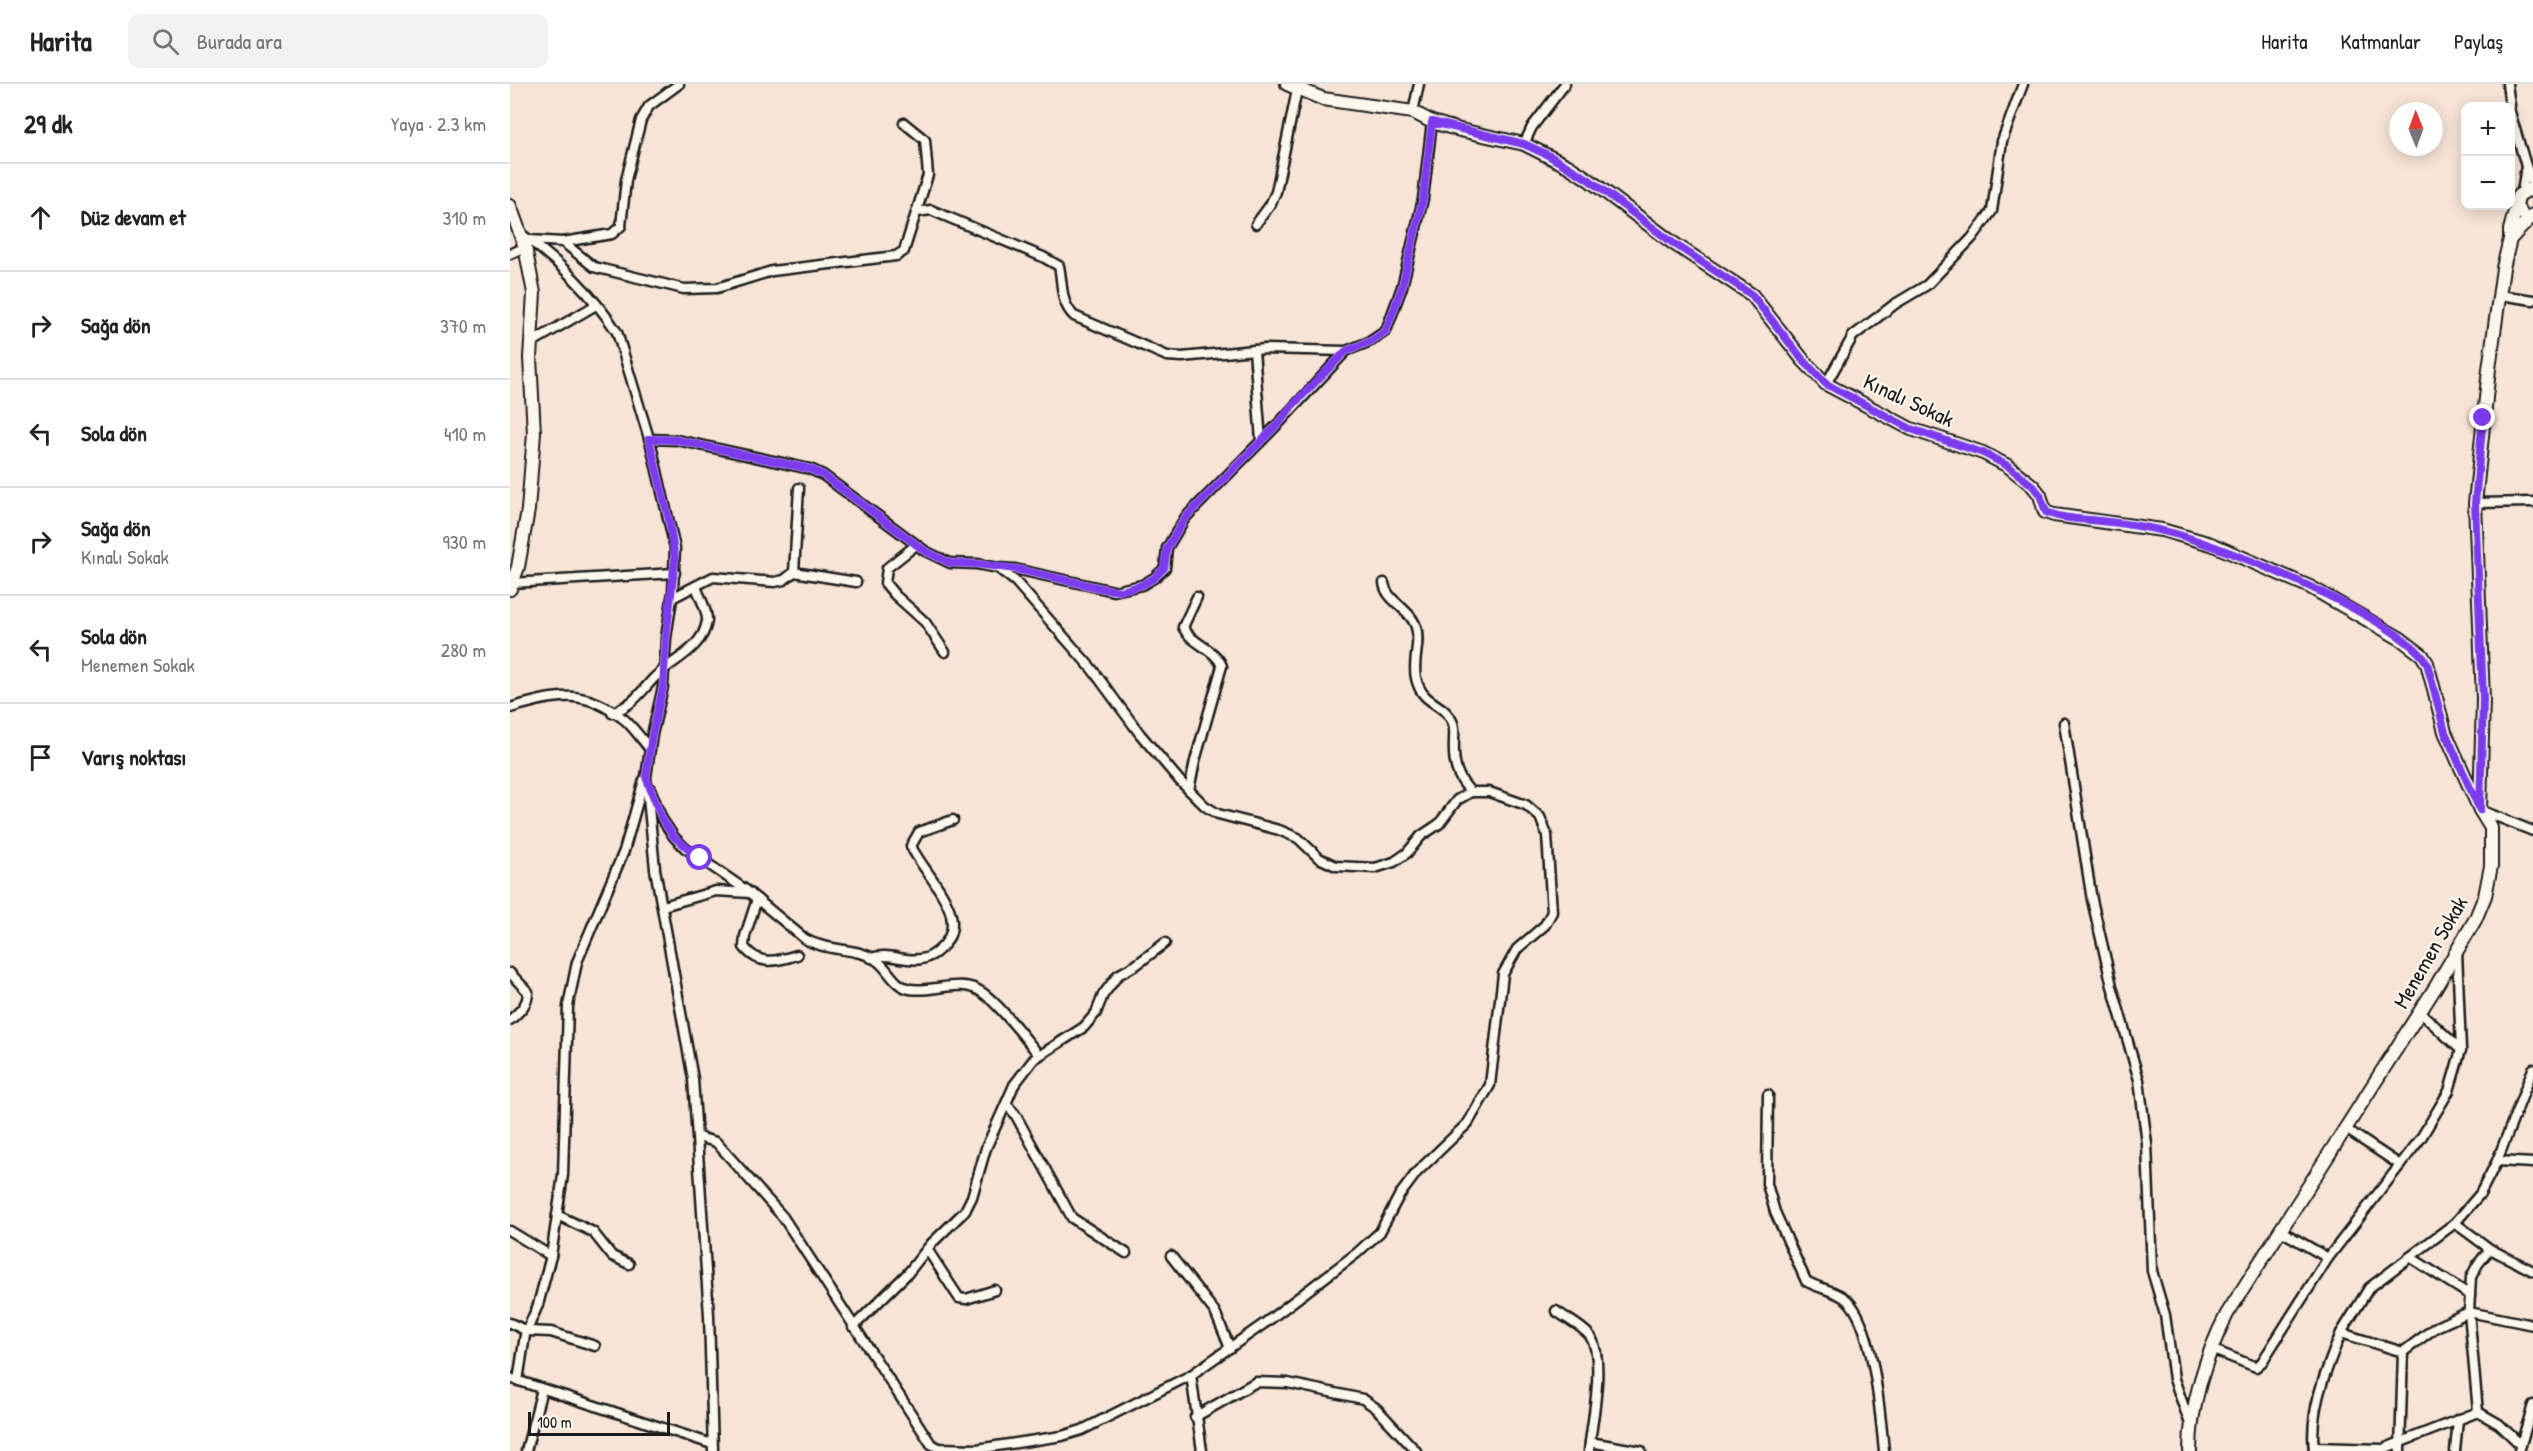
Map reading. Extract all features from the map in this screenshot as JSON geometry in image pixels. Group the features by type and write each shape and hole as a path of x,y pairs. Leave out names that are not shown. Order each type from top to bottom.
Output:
{"street":[{"path":"510,254 525,240 563,242 612,234 621,226 626,180 641,120 649,106 679,84"},
{"path":"1413,112 1419,84"},
{"path":"1524,144 1532,127 1565,84"},
{"path":"1826,384 1853,336 1895,304 1927,285 1972,238 1992,211 2002,141 2023,84"},
{"path":"2507,84 2509,102"},
{"path":"1256,224 1270,205 1276,192 1292,87"},
{"name":"Kınalı Sokak","path":"1292,87 1323,99 1413,112 1432,122 1524,144 1548,155 1588,179 1673,243 1752,295 1803,360 1826,384 1911,429 1983,453 2008,466 2033,486 2040,495 2046,512 2153,529 2211,544 2310,587 2401,639 2422,655 2427,663 2445,732 2480,810"},
{"path":"917,212 931,210 1043,256 1059,266 1063,300 1067,309 1074,316 1160,353 1182,357 1254,350 1346,351 1371,341 1386,331 1402,287 1423,199 1432,122"},
{"path":"563,242 594,267 665,285 703,290 772,271 896,256 904,251 928,175 925,140 904,123"},
{"path":"2515,126 2533,185"},
{"path":"2526,166 2528,191"},
{"name":"Menemen Sokak","path":"2190,1451 2190,1424 2211,1350 2228,1314 2457,951 2482,906 2489,883 2491,828 2480,810 2483,699 2475,503 2499,295 2510,230 2516,201 2528,191"},
{"path":"510,206 525,240 534,293 531,343 534,433 532,474 524,535 511,586 675,573"},
{"path":"2516,207 2522,213 2533,215"},
{"path":"2510,239 2533,215"},
{"path":"525,240 563,268 617,332 649,439 675,548 675,573 663,687 646,777 652,846 685,1031 698,1137 709,1315 713,1448 514,1380 551,1256 564,1151 568,1006 572,986 581,948 624,850 638,795 646,777"},
{"path":"2499,295 2533,300"},
{"path":"531,343 596,305"},
{"path":"1254,350 1262,441"},
{"path":"649,439 677,440 810,469 823,475 916,544 950,563 977,564 1026,571 1114,591 1142,585 1164,568 1167,548 1185,518 1262,441 1346,351"},
{"path":"794,572 799,488"},
{"path":"2475,503 2533,502"},
{"path":"916,544 887,568 885,583 925,622 945,652"},
{"path":"698,1137 716,1142 783,1218 931,1444 938,1450 1018,1447 1082,1430 1191,1376 1358,1253 1380,1232 1399,1196 1417,1172 1468,1123 1490,1085 1503,974 1517,950 1545,925 1552,912 1547,835 1540,817 1526,805 1489,792 1471,792 1457,800 1439,824 1421,836 1407,853 1394,862 1375,868 1336,866 1319,858 1298,838 1279,830 1218,814 1205,806 1189,790 1140,734 1092,669 1015,581 998,568"},
{"path":"672,598 713,577 775,582 784,580 794,572 856,582"},
{"path":"1384,583 1389,594 1413,618 1417,630 1415,676 1419,688 1422,695 1445,711 1454,725 1456,772 1460,782 1471,792"},
{"path":"612,713 632,704 663,670 684,656 705,628 708,617 696,586"},
{"path":"1189,790 1195,760 1222,666 1219,658 1186,634 1183,627 1197,597"},
{"path":"510,708 564,695 578,696 594,702 626,721 650,749"},
{"path":"2064,723 2092,900 2112,986 2139,1080 2147,1144 2152,1271 2165,1315 2174,1379 2190,1424"},
{"path":"646,777 662,819 674,837 685,848 753,896 795,931 815,945 877,960 896,982 911,989 968,986 983,993 1039,1055"},
{"path":"2480,810 2533,831"},
{"path":"871,958 882,954 911,960 923,959 936,953 950,936 953,925 951,913 911,846 919,832 953,820"},
{"path":"663,906 716,891 753,896"},
{"path":"753,896 744,947 752,957 767,962 796,956"},
{"path":"853,1327 908,1273 927,1249 965,1211 972,1197 986,1148 1014,1085 1039,1055 1084,1027 1096,1013 1103,995 1118,975 1136,965 1165,943"},
{"path":"2211,1350 2256,1367 2262,1362 2328,1258 2421,1138 2449,1091 2461,1050 2457,951"},
{"path":"510,974 528,992 528,999 524,1007 510,1020"},
{"path":"2420,1012 2461,1050"},
{"path":"2520,1448 2499,1424 2478,1412 2458,1419 2401,1447 2314,1449 2318,1391 2341,1333 2369,1288 2455,1223 2480,1194 2497,1161 2533,1069"},
{"path":"1768,1095 1766,1173 1770,1198 1806,1281 1846,1299 1862,1320 1868,1342 1884,1451"},
{"path":"1006,1104 1015,1114 1072,1218 1126,1253"},
{"path":"2346,1129 2400,1165"},
{"path":"2497,1161 2533,1163"},
{"path":"557,1215 593,1233 612,1256 629,1263"},
{"path":"2455,1223 2490,1249 2533,1272"},
{"path":"510,1231 551,1256"},
{"path":"2281,1231 2328,1258"},
{"path":"927,1249 959,1298 966,1299 995,1290"},
{"path":"2478,1412 2469,1312 2471,1277 2490,1249"},
{"path":"1171,1256 1215,1312 1230,1348"},
{"path":"2410,1257 2470,1295"},
{"path":"1556,1311 1579,1326 1589,1335 1594,1344 1596,1372 1589,1447 1641,1451"},
{"path":"2403,1352 2436,1327 2469,1312 2533,1325"},
{"path":"510,1323 527,1331 551,1332 595,1346"},
{"path":"2341,1333 2403,1352"},
{"path":"2401,1447 2403,1352"},
{"path":"1191,1376 1195,1417 1202,1451"},
{"path":"1195,1417 1256,1382 1288,1383 1363,1399 1376,1408 1416,1451"},
{"path":"526,1451 542,1389"},
{"path":"2520,1448 2533,1405"},
{"path":"2455,1451 2458,1419"}],"route":[{"path":"700,858 674,837 662,819 646,777 652,735 663,687 666,638 675,573 675,548 649,439 677,440 810,469 823,475 925,551 950,563 1016,569 1114,591 1142,585 1164,568 1167,562 1167,548 1185,518 1280,422 1292,406 1346,351 1371,341 1386,331 1402,287 1423,199 1432,122 1524,144 1568,166 1698,261 1752,295 1803,360 1826,384 1911,429 1983,453 2008,466 2033,486 2040,495 2046,512 2067,518 2162,530 2211,544 2310,587 2401,639 2422,655 2427,663 2445,732 2480,810 2483,699 2475,503 2483,418"}]}
